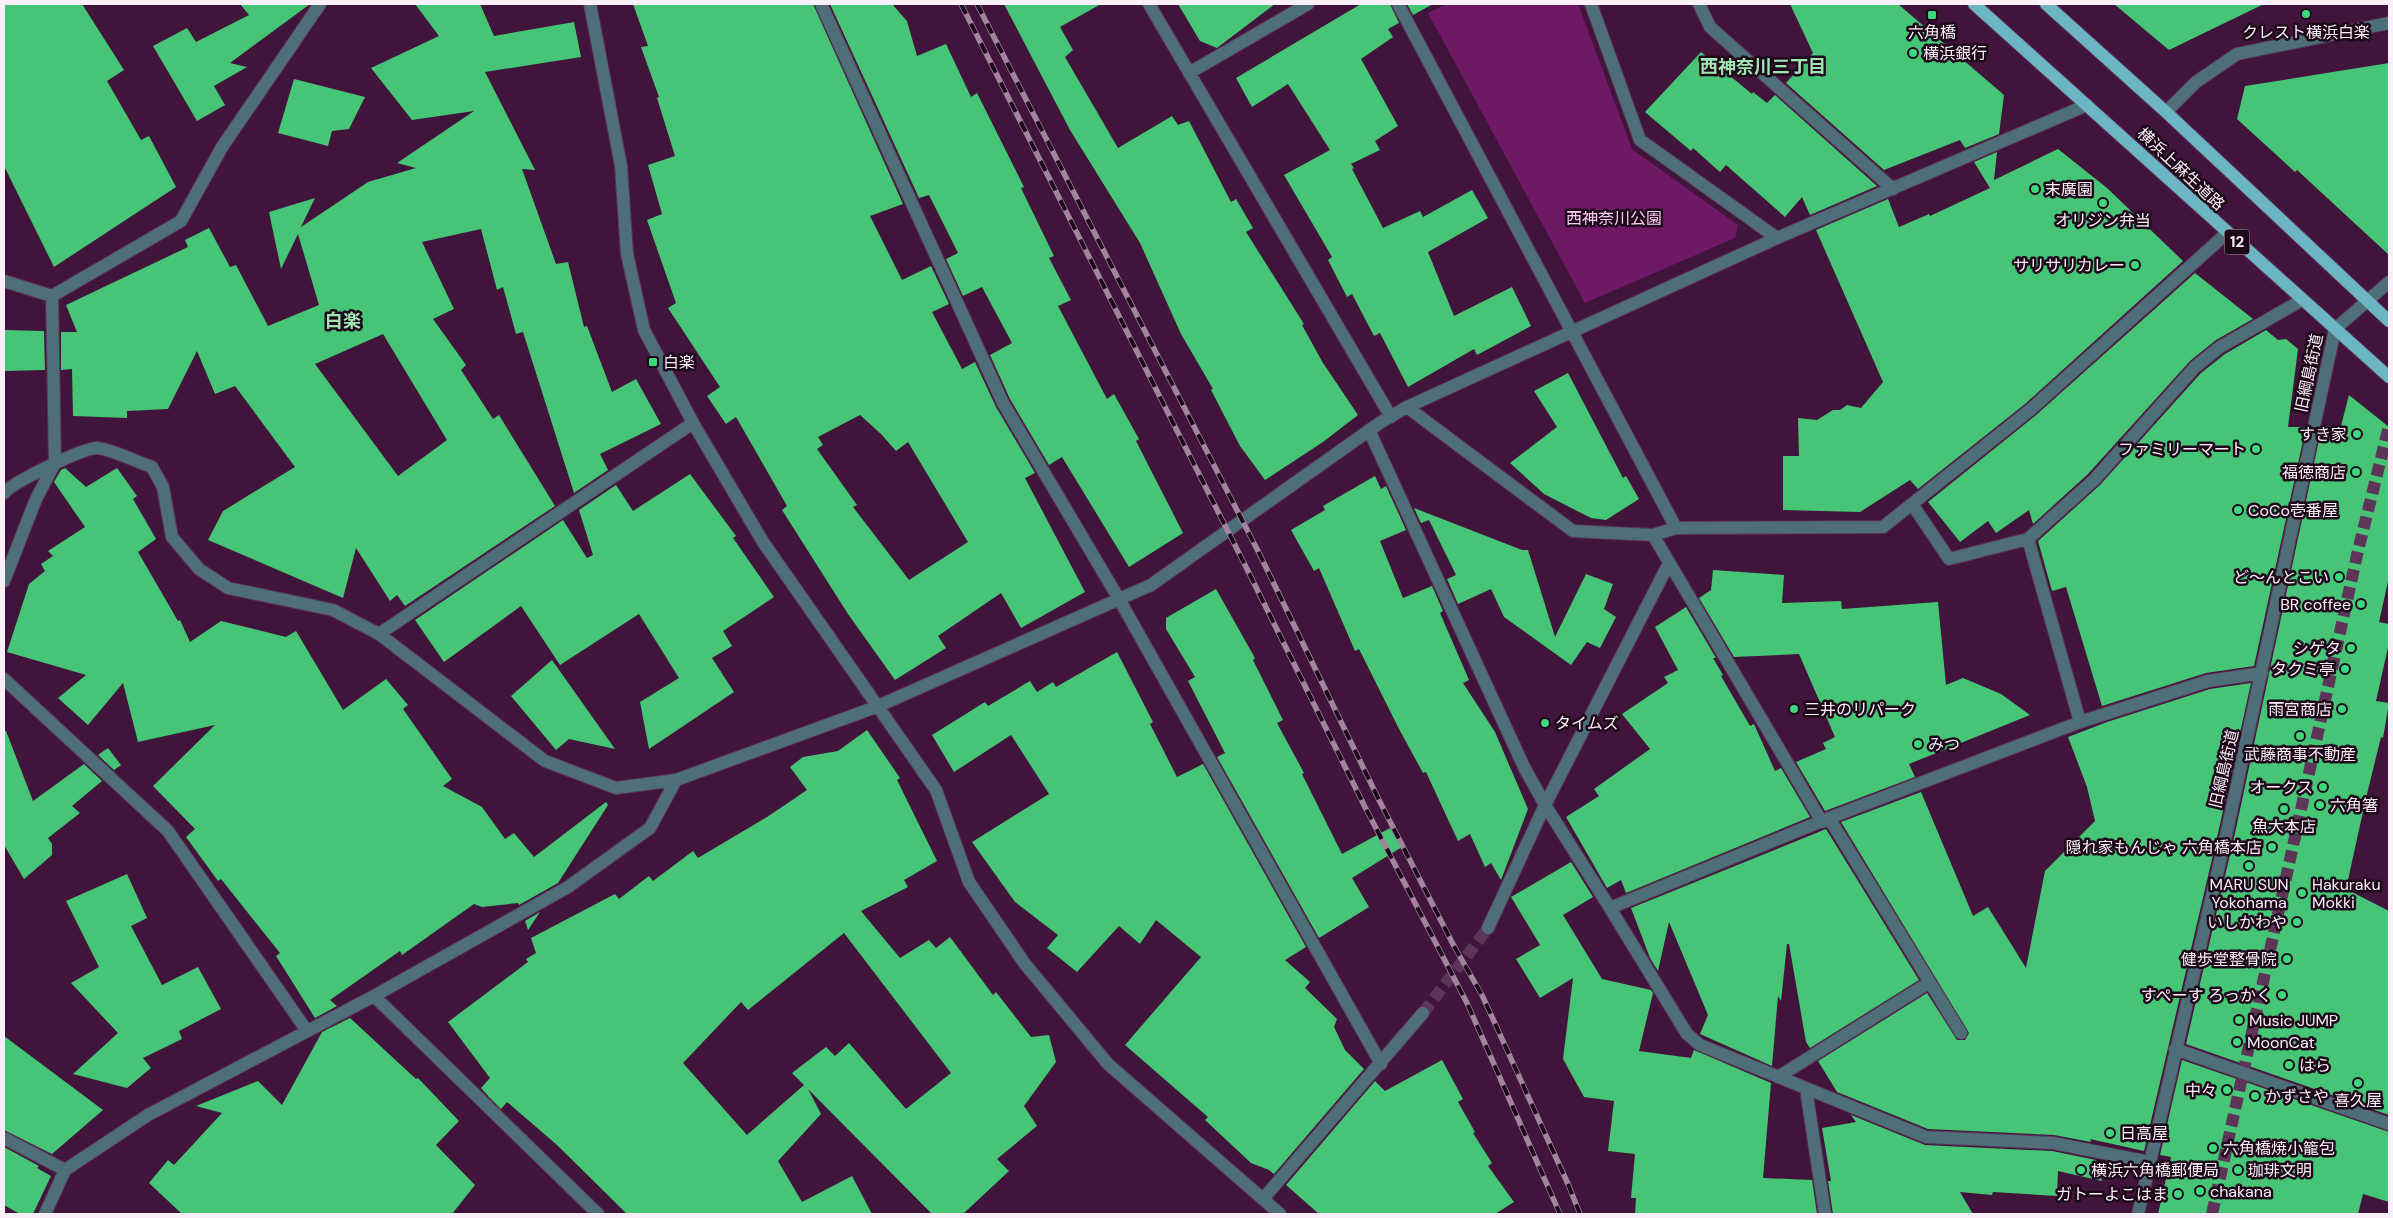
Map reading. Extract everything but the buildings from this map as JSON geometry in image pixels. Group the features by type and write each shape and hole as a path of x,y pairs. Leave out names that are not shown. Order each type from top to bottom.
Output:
{"main road":[{"name":"横浜上麻生道路","path":"1974,4 2389,377"},
{"name":"横浜上麻生道路","path":"2046,4 2166,112 2389,322"}],"street":[{"path":"4,281 52,296 181,221 222,147 320,4"},
{"path":"590,4 621,166 627,254 644,330 693,423 763,542 936,790 969,882 1025,964 1108,1064 1280,1214"},
{"path":"821,4 1003,403 1119,599 1381,1064"},
{"path":"1149,4 1391,416"},
{"path":"1189,73 1308,4"},
{"path":"1398,4 1676,528"},
{"path":"1591,4 1640,140 1777,238"},
{"path":"1699,4 1710,27 1893,189"},
{"path":"2166,112 2196,82 2237,54 2389,23"},
{"path":"4,493 10,486 55,463 97,448 152,467 163,487 172,537 199,569 228,588 333,610 379,634 545,761 616,788 676,780 876,706 1151,585 1369,430 1407,407 1777,238 2087,105"},
{"path":"1407,407 1573,531 1653,535 1676,528 1883,527 2030,410 2227,233"},
{"path":"2335,330 2389,282"},
{"path":"4,581 36,499 55,463 52,296"},
{"path":"1912,504 1949,559 2028,539 2094,480 2195,367 2220,347 2302,300"},
{"name":"旧綱島街道","path":"2138,1214 2262,673 2335,330"},
{"path":"379,634 693,423"},
{"path":"1369,430 1524,767 1545,805 1687,1034 1700,1045 1926,1137 2053,1143 2150,1162"},
{"path":"1653,535 1826,820 1961,1033"},
{"path":"2028,539 2080,722"},
{"path":"1488,928 1545,805 1669,563"},
{"path":"1610,908 1826,820 2080,722 2208,681 2262,673"},
{"path":"4,679 168,831 307,1032"},
{"path":"45,1214 65,1170 148,1115 374,996 568,887 650,828 676,780"},
{"path":"1778,1078 1930,982"},
{"path":"374,996 598,1214"},
{"path":"1263,1199 1381,1064 1422,1013"},
{"path":"2175,1049 2389,1124"},
{"path":"1806,1089 1825,1214"},
{"path":"4,1138 65,1170"}],"green space":[{"name":"西神奈川公園","path":"1447,4 1578,4 1632,149 1738,225 1735,238 1585,303 1428,13"}],"tunnel":[{"path":"2212,1214 2357,555 2389,426"},
{"path":"1423,1013 1488,928"}],"railway":[{"path":"961,4 1243,561 1365,807 1467,1003 1560,1214"},
{"path":"977,4 1259,553 1379,800 1455,948 1482,995 1580,1214"}],"place":[{"name":"クレスト横浜白楽","path":"2306,14"},
{"name":"六角橋","path":"1932,15"},
{"name":"横浜銀行","path":"1913,53"},
{"name":"末廣園","path":"2035,189"},
{"name":"オリジン弁当","path":"2103,203"},
{"name":"サリサリカレー","path":"2135,265"},
{"name":"白楽","path":"653,362"},
{"name":"すき家","path":"2357,434"},
{"name":"ファミリーマート","path":"2256,449"},
{"name":"福徳商店","path":"2356,472"},
{"name":"CoCo壱番屋","path":"2238,510"},
{"name":"ど〜んとこい","path":"2339,577"},
{"name":"BR coffee","path":"2361,604"},
{"name":"シゲタ","path":"2351,648"},
{"name":"タクミ亭","path":"2345,669"},
{"name":"三井のリパーク","path":"1794,709"},
{"name":"雨宮商店","path":"2342,709"},
{"name":"タイムズ","path":"1545,723"},
{"name":"武藤商事不動産","path":"2300,736"},
{"name":"みつ","path":"1918,744"},
{"name":"オークス","path":"2323,787"},
{"name":"六角箸","path":"2320,805"},
{"name":"魚大本店","path":"2284,809"},
{"name":"隠れ家もんじゃ 六角橋本店","path":"2272,847"},
{"name":"MARU SUN Yokohama","path":"2249,866"},
{"name":"Hakuraku Mokki","path":"2302,893"},
{"name":"いしかわや","path":"2297,922"},
{"name":"健歩堂整骨院","path":"2287,959"},
{"name":"すぺーす ろっかく","path":"2282,995"},
{"name":"Music JUMP","path":"2239,1020"},
{"name":"MoonCat","path":"2237,1042"},
{"name":"はら","path":"2289,1065"},
{"name":"喜久屋","path":"2358,1083"},
{"name":"中々","path":"2227,1090"},
{"name":"かずさや","path":"2255,1096"},
{"name":"日高屋","path":"2110,1133"},
{"name":"六角橋焼小籠包","path":"2213,1148"},
{"name":"横浜六角橋郵便局","path":"2081,1170"},
{"name":"珈琲文明","path":"2238,1170"},
{"name":"chakana","path":"2200,1191"},
{"name":"ガトーよこはま","path":"2178,1194"}],"district":[{"name":"西神奈川三丁目","path":"1763,67"},
{"name":"白楽","path":"343,321"}]}
